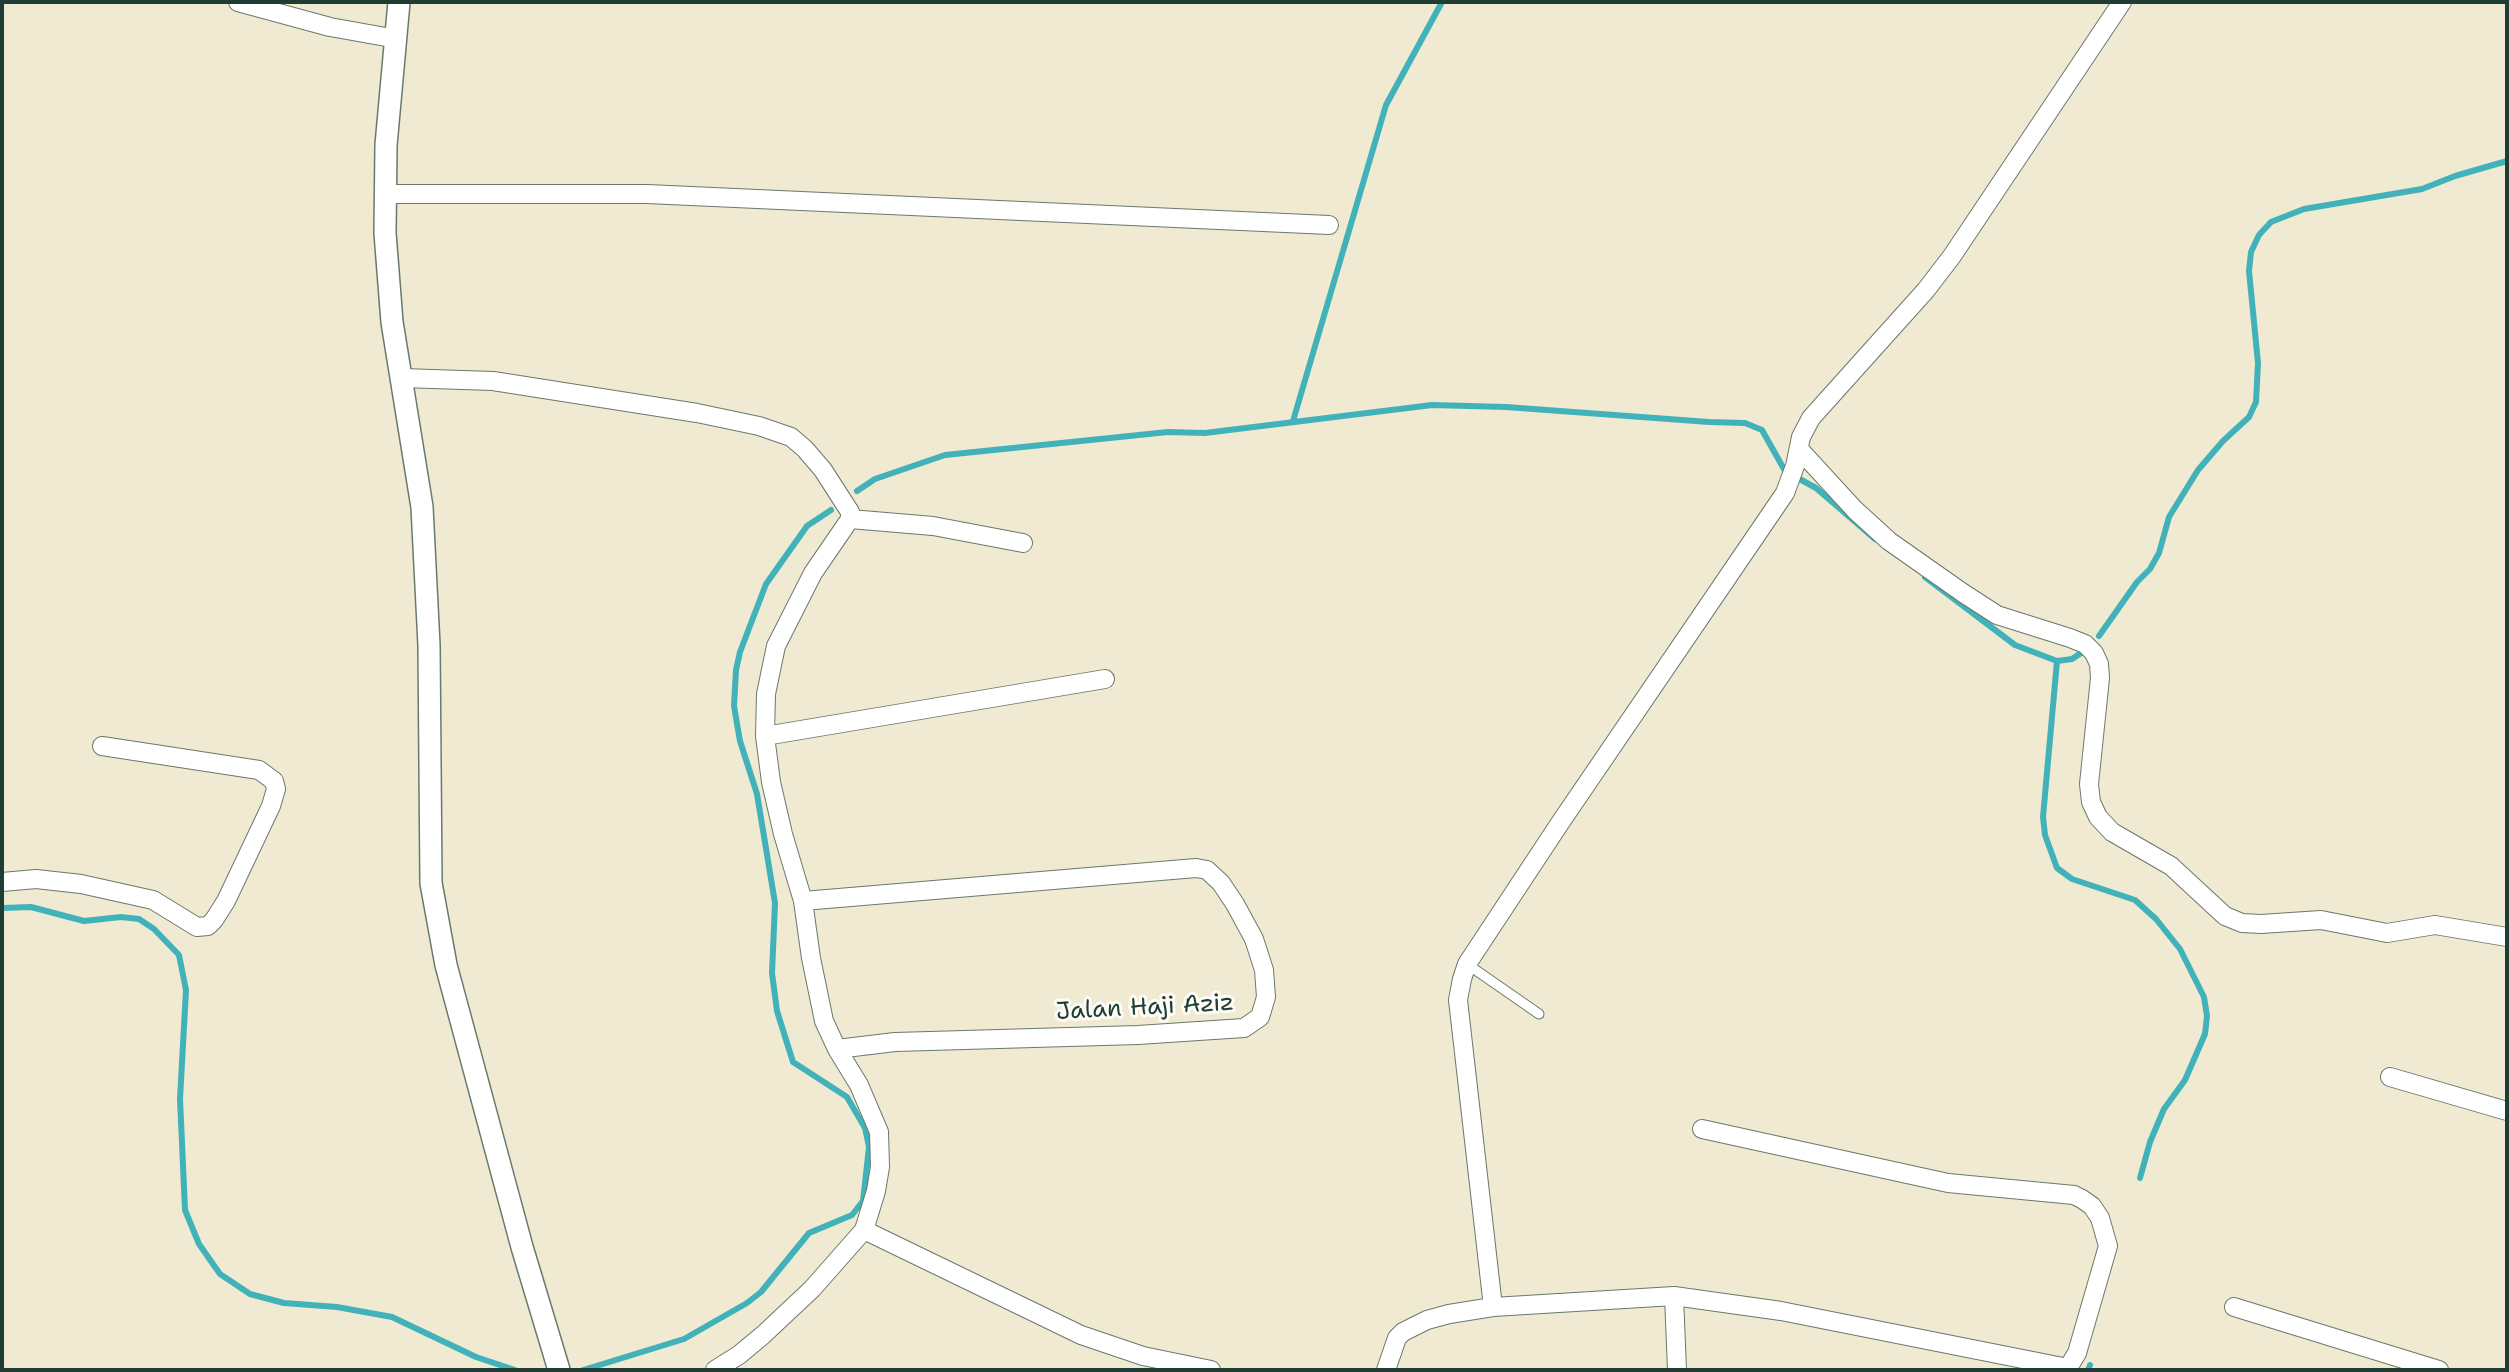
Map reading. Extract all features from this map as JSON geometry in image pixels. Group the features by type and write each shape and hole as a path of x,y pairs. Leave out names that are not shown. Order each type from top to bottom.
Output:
{"street":[{"path":"238,2 330,27 397,39"},
{"path":"399,2 384,194 389,292 424,533 429,645 430,861 434,903 446,965 559,1370"},
{"path":"1493,1307 1458,1000 1467,964 1785,493 1801,438 1811,418 1926,290 1952,256 2122,2"},
{"path":"384,194 647,194 1329,225"},
{"path":"402,378 493,382 697,413 759,426 791,437 805,449 847,506 850,519 813,573 776,646 766,694 765,736 771,782 803,901 824,1021 859,1085 879,1132 878,1179 864,1230 812,1289 763,1335 715,1370"},
{"path":"1797,458 1889,541 1963,593 1997,615 2070,638 2085,644 2094,653 2101,678 2089,784 2091,802 2098,817 2112,832 2171,866 2225,916 2242,923 2261,924 2321,920 2387,933 2435,925 2507,937"},
{"path":"850,519 933,526 1023,543"},
{"path":"765,736 1105,679"},
{"path":"2,882 36,879 81,884 153,900 197,927 208,926 214,920 226,901 271,806 276,789 274,781 259,770 102,746"},
{"name":"Jalan Haji Aziz","path":"803,901 1208,870 1235,904 1254,940 1264,970 1266,998 1260,1017 1244,1028 1139,1035 895,1042 838,1049"},
{"path":"2390,1077 2507,1111"},
{"path":"1386,1370 1396,1338 1411,1327 1449,1314 1493,1307 1674,1296 1781,1311 2067,1369 2077,1353 2108,1246 2100,1218 2092,1206 2082,1199 2074,1195 1948,1183 1702,1129"},
{"path":"864,1230 1081,1335 1126,1351 1211,1370"},
{"path":"1674,1296 1677,1370"},
{"path":"2234,1307 2439,1370"}],"lane":[{"path":"1467,964 1539,1014"}],"waterway":[{"path":"1293,421 1386,105 1442,2"},
{"path":"2099,636 2137,582 2150,569 2159,553 2169,517 2198,470 2249,417 2256,402 2258,363 2249,271 2251,252 2259,235 2271,222 2304,209 2422,189 2507,161"},
{"path":"857,491 875,479 945,455 1168,432 1205,433 1432,405 1506,407 1745,423 1762,430 1785,471 1816,488 1875,539"},
{"path":"583,1370 684,1339 747,1303 761,1292 809,1233 852,1215 863,1201 869,1147 865,1128 847,1097 793,1062 777,1011 772,973 775,903 757,794 740,741 734,706 740,652 766,584 807,526 831,510"},
{"path":"1925,577 2015,645 2057,661 2072,659 2081,653"},
{"path":"2057,661 2043,817 2045,835 2057,868 2072,879 2135,900 2156,919 2180,949 2204,997 2207,1016 2205,1034 2185,1080 2164,1109 2150,1142 2140,1178"},
{"path":"2,908 31,907 84,921 121,917 139,919 154,929 179,955 186,990 180,1099 185,1210 199,1244 220,1274 250,1294 284,1303 337,1307 392,1317 476,1357 515,1370"},
{"path":"2088,1370 2090,1365"}]}
